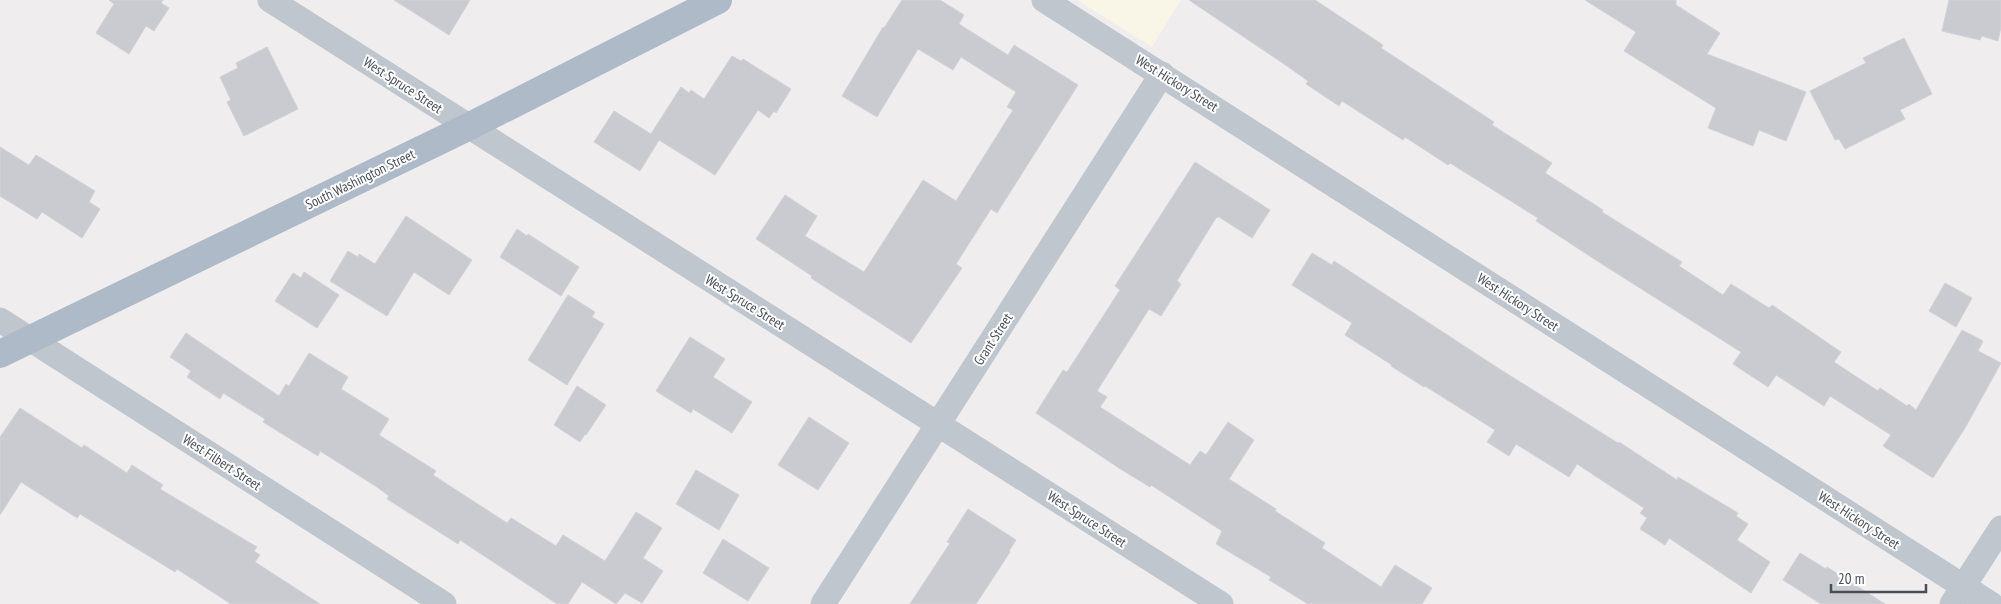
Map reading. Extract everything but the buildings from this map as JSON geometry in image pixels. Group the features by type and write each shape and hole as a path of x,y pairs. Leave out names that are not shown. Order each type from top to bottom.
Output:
{"main road":[{"name":"South Washington Street","path":"0,354 468,127 718,0"}],"street":[{"name":"West Spruce Street","path":"270,0 1221,604"},
{"name":"West Hickory Street","path":"1044,0 1162,74 1958,595 1991,604"},
{"name":"Grant Street","path":"824,604 1162,74"},
{"name":"West Filbert Street","path":"0,320 444,604"},
{"path":"1958,595 2001,528"}],"shaded area":[{"path":"1077,0 1181,0 1152,47"}]}
